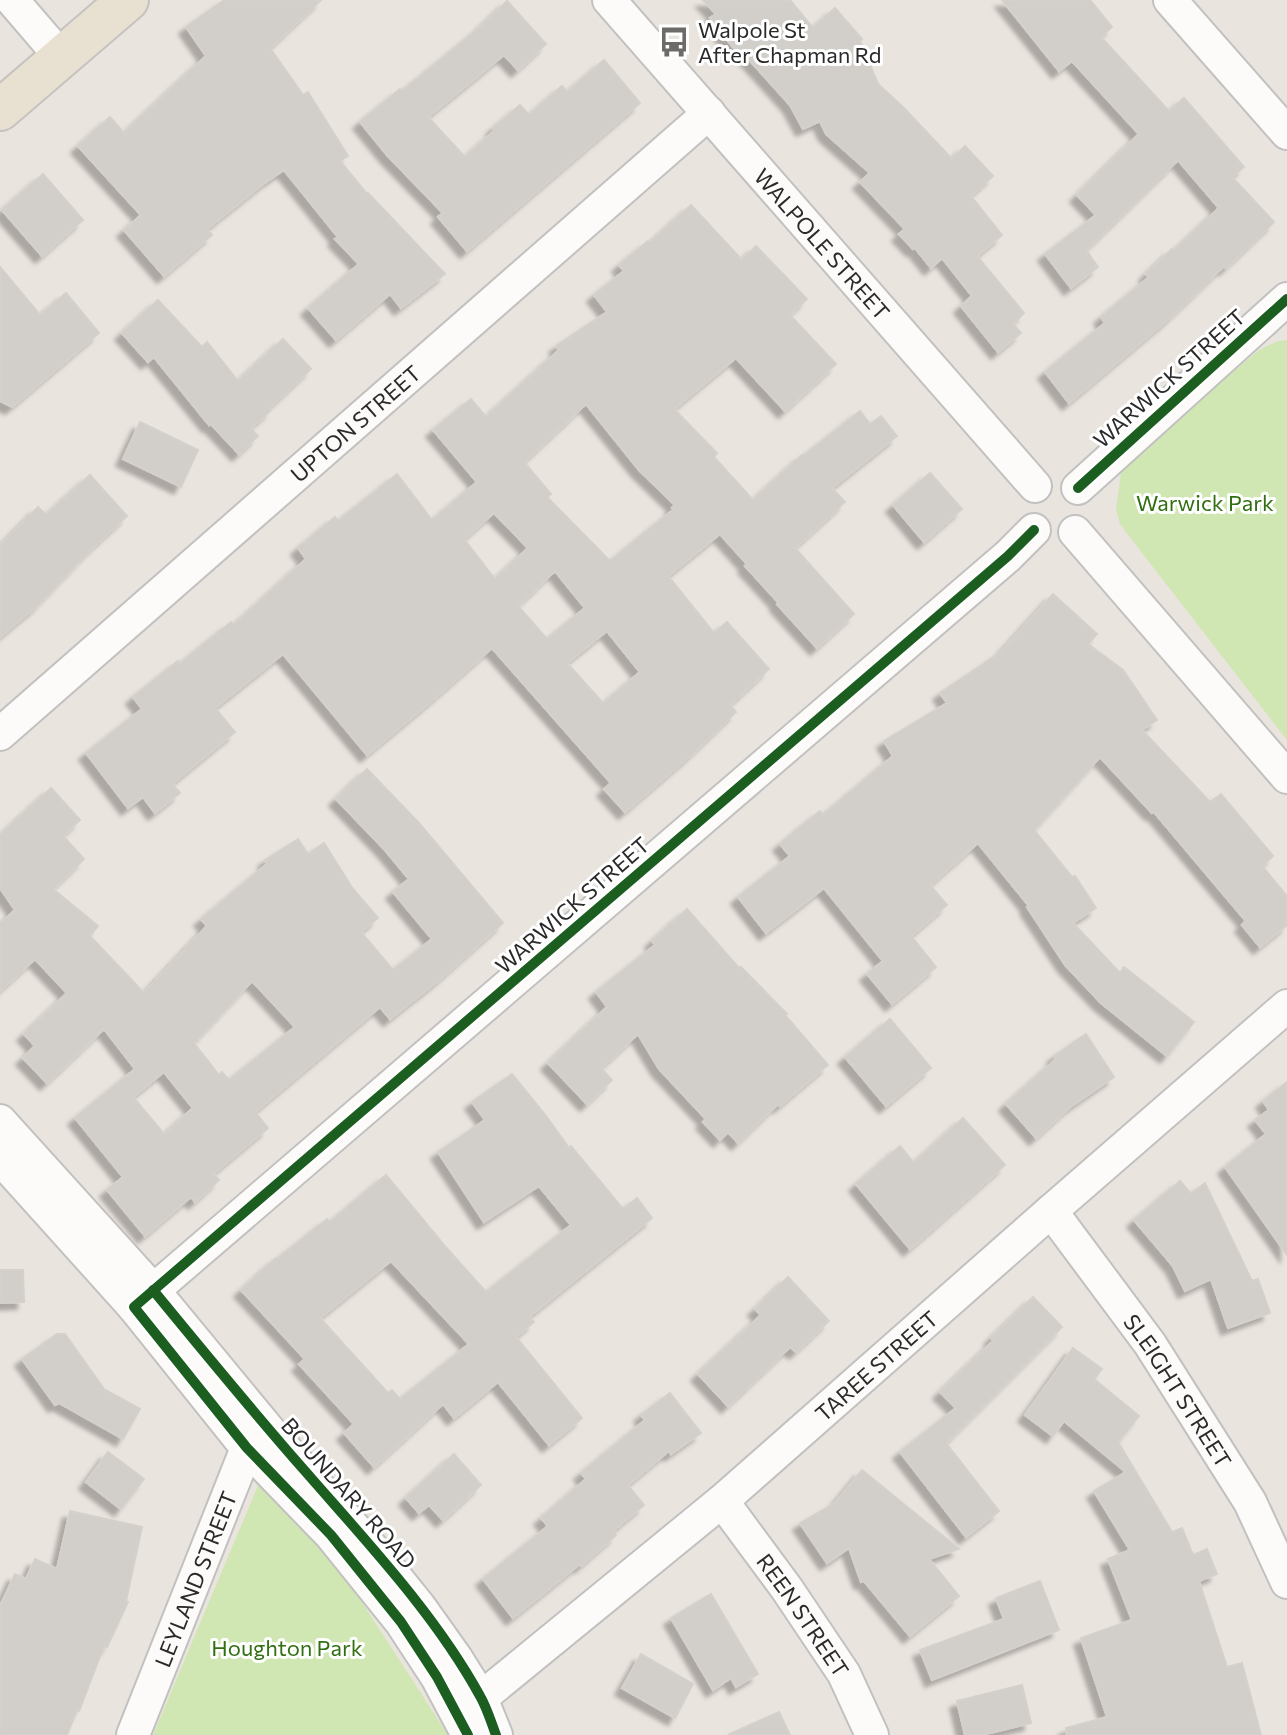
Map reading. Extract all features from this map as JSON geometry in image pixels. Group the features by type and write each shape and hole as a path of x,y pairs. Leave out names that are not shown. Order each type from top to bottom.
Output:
{"main road":[{"path":"0,110 128,0"}],"street":[{"path":"12,0 61,57"},
{"name":"WALPOLE STREET","path":"609,0 1035,486"},
{"path":"1170,0 1287,133"},
{"name":"UPTON STREET","path":"0,734 709,113"},
{"name":"WARWICK STREET","path":"1078,488 1287,299"},
{"path":"1052,478 1063,478 1078,488 1085,499 1086,510 1084,520 1075,532 1063,539 1053,540 1029,525 1024,506 1027,495 1035,486 1052,478"},
{"name":"WARWICK STREET","path":"144,1298 996,567 1034,530"},
{"path":"1075,532 1287,777"},
{"name":"TAREE STREET","path":"469,1715 722,1501 1287,1006"},
{"name":"BOUNDARY ROAD","path":"0,1121 257,1438 401,1622 437,1677 469,1715 496,1735"},
{"name":"BOUNDARY ROAD","path":"0,1158 144,1298"},
{"name":"SLEIGHT STREET","path":"1051,1211 1159,1357 1250,1502 1287,1582"},
{"name":"LEYLAND STREET","path":"133,1735 257,1438"},
{"name":"REEN STREET","path":"722,1501 787,1589 844,1674 872,1735"}],"green space":[{"name":"Warwick Park","path":"1287,340 1287,740 1120,524 1116,510 1122,465 1259,350"},
{"name":"Houghton Park","path":"262,1476 343,1573 448,1735 153,1735"}],"building":[{"path":"224,0 321,0 270,48 303,95 308,92 348,156 340,161 367,194 445,274 401,308 390,294 336,340 308,308 359,264 335,239 338,237 284,170 207,229 212,235 164,276 124,230 141,215 78,146 110,117 124,133 206,56 186,27"},
{"path":"703,0 790,0 813,28 835,8 862,39 860,41 878,84 952,159 965,146 993,176 971,196 1002,235 977,256 1024,313 1013,324 1021,333 998,352 961,306 972,296 942,258 931,268 899,234 905,229 860,182 870,173 826,134 820,121 803,129 790,105 743,53 740,56 710,18 716,14"},
{"path":"1002,0 1090,0 1112,27 1101,37 1169,111 1184,98 1244,167 1232,177 1274,222 1170,318 1069,403 1045,372 1105,323 1101,317 1149,277 1146,274 1219,208 1178,160 1086,250 1098,267 1071,288 1045,254 1096,215 1077,195 1139,134 1072,61 1059,71"},
{"path":"507,1 546,44 518,70 504,55 428,117 465,157 520,105 529,115 562,86 567,92 604,60 640,103 467,251 438,217 443,213 360,122 478,29"},
{"path":"43,174 83,220 42,256 2,210"},
{"path":"691,205 742,260 756,246 807,299 790,315 836,364 785,411 736,358 674,409 717,453 714,457 753,500 802,455 860,411 870,424 881,416 897,436 832,488 845,502 795,548 854,614 817,648 720,534 668,576 714,633 727,622 769,669 730,705 736,712 625,812 604,789 611,783 492,648 367,755 283,654 215,708 235,732 172,784 180,793 155,813 143,797 128,808 86,753 142,709 133,697 231,622 234,625 306,559 298,548 335,517 338,521 397,474 432,520 477,482 433,430 471,399 486,417 559,350 556,346 607,312 594,295 624,271 619,265 648,241 650,243","holes":["586,404 639,470 675,505 674,509 610,561 547,497 551,494 524,462","494,513 528,548 495,579 464,539","555,571 585,608 547,639 518,606","607,631 640,672 603,703 567,663"]},
{"path":"0,267 40,315 66,293 99,333 12,407 0,401"},
{"path":"158,300 202,347 207,342 238,381 283,339 311,369 251,428 258,436 239,454 209,425 154,357 148,362 122,333"},
{"path":"140,422 198,450 181,487 123,459"},
{"path":"930,473 962,509 924,542 893,505"},
{"path":"90,475 127,516 36,607 0,637 0,546 38,507 46,515"},
{"path":"1053,594 1097,634 1088,644 1123,670 1157,720 1142,730 1210,802 1221,794 1273,856 1262,866 1287,896 1287,925 1260,947 1242,925 1246,921 1154,812 1100,757 1034,830 1072,877 1075,876 1096,908 1073,923 1120,973 1124,967 1194,1022 1167,1056 1101,1003 1065,965 1029,906 978,843 930,885 947,905 911,936 936,967 892,1004 867,974 883,961 824,888 766,933 738,897 790,856 780,844 820,811 823,815 893,756 884,741 947,703 940,693 1001,652"},
{"path":"367,769 419,823 503,923 390,1019 380,1007 255,1112 268,1128 213,1174 219,1180 195,1202 191,1197 145,1236 107,1190 123,1177 75,1118 135,1069 104,1029 47,1083 23,1058 35,1046 24,1034 67,993 35,959 0,991 0,924 15,910 0,888 0,835 51,788 80,820 63,836 84,859 53,889 98,926 90,936 144,993 207,926 201,919 267,864 265,860 298,839 308,854 324,843 353,889 378,918 361,932 393,970 432,939 393,892 409,879 336,799","holes":["252,981 295,1027 229,1080 222,1072 219,1075 194,1043","164,1072 193,1108 164,1134 133,1097"]},
{"path":"687,909 739,968 787,1014 828,1065 780,1106 778,1104 738,1143 728,1132 720,1140 703,1122 706,1119 659,1069 638,1034 601,1068 612,1080 587,1104 548,1063 607,1007 596,992 655,945 652,941"},
{"path":"890,1019 931,1068 886,1106 845,1057"},
{"path":"1086,1034 1114,1077 1069,1108 1036,1138 1006,1104 1056,1059 1054,1056"},
{"path":"512,1074 569,1148 571,1146 623,1209 637,1198 652,1218 529,1317 534,1322 516,1337 582,1418 549,1445 498,1382 454,1418 443,1404 374,1467 344,1433 354,1424 299,1364 305,1359 241,1290 276,1258 327,1219 330,1222 386,1175 486,1292 571,1225 539,1186 484,1222 438,1152 485,1120 472,1102","holes":["391,1261 469,1344 400,1399 392,1390 388,1393 320,1318"]},
{"path":"1287,1082 1287,1255 1225,1167 1266,1134 1255,1120 1269,1110 1263,1101"},
{"path":"963,1118 1005,1165 910,1249 856,1184 900,1146 914,1163"},
{"path":"1180,1181 1191,1194 1205,1183 1252,1281 1258,1279 1270,1313 1228,1328 1211,1279 1185,1291 1173,1266 1134,1220"},
{"path":"0,1270 23,1270 24,1302 0,1303"},
{"path":"788,1277 829,1321 796,1352 790,1347 728,1406 698,1374 761,1315 755,1309"},
{"path":"1033,1297 1062,1327 946,1443 999,1511 966,1537 900,1452 956,1408 940,1392"},
{"path":"57,1334 65,1334 104,1389 140,1409 123,1439 59,1403 55,1405 22,1359"},
{"path":"1073,1348 1102,1369 1094,1379 1139,1416 1118,1442 1172,1532 1182,1528 1193,1555 1207,1549 1217,1574 1199,1581 1227,1667 1242,1663 1261,1735 1067,1735 1066,1728 1107,1717 1081,1638 1132,1620 1108,1559 1130,1550 1094,1491 1126,1472 1064,1421 1053,1436 1025,1415"},
{"path":"670,1393 701,1433 671,1454 669,1451 628,1485 644,1505 613,1531 616,1535 581,1566 513,1618 483,1579 548,1526 541,1518 586,1479 581,1473 645,1420 641,1415"},
{"path":"108,1452 144,1479 121,1509 86,1482"},
{"path":"454,1454 481,1485 443,1520 429,1505 419,1513 406,1498"},
{"path":"862,1470 959,1549 929,1559 959,1596 910,1636 864,1581 861,1582 849,1548 827,1563 800,1523 835,1503"},
{"path":"70,1511 142,1527 128,1602 107,1647 104,1646 67,1735 0,1735 0,1606 15,1574 26,1579 35,1559 57,1569"},
{"path":"1040,1581 1059,1630 932,1680 920,1650 1004,1619 996,1598"},
{"path":"711,1594 758,1674 736,1687 731,1678 713,1690 671,1618"},
{"path":"641,1654 693,1684 675,1718 622,1688"},
{"path":"1022,1685 1031,1723 982,1735 965,1735 957,1701"},
{"path":"779,1712 790,1735 728,1735"}],"cycle path":[{"path":"1078,488 1287,299"},
{"path":"468,1735 437,1677 401,1622 331,1535 247,1448 134,1307 1008,556 1034,530"},
{"path":"153,1290 421,1607 480,1696 496,1735"}],"place":[{"name":"Walpole St After Chapman Rd","path":"674,42"}]}
